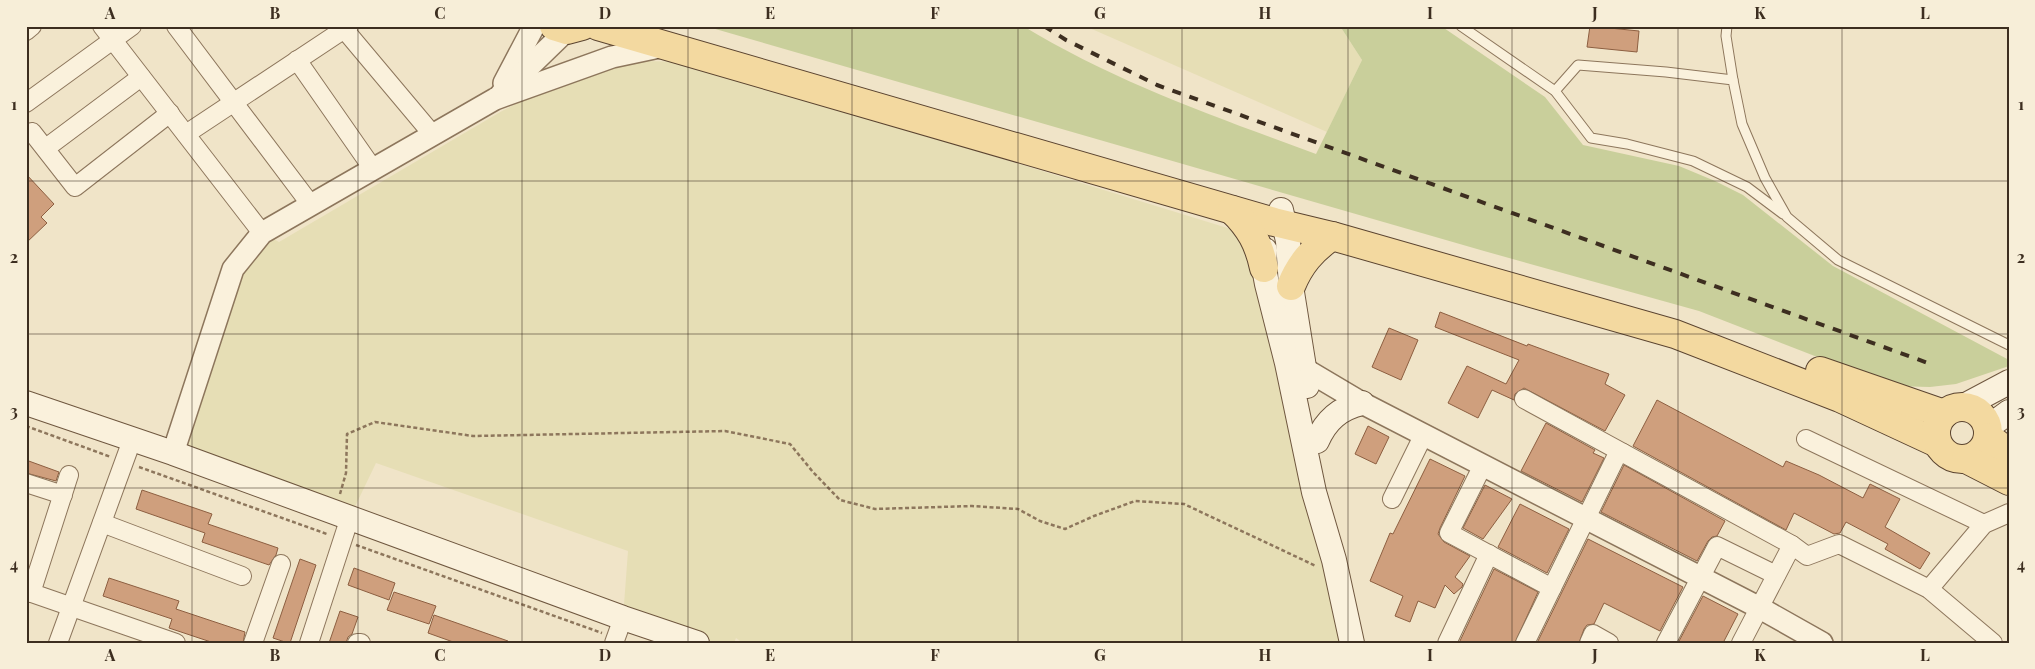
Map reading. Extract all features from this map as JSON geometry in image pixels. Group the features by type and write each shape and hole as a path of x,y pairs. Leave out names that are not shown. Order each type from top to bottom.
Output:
{"main road":[{"path":"598,26 662,36 1332,236 1675,334 1840,398 1937,443 1944,453 1954,459 1966,459 1981,452 1995,440 2009,412"},
{"path":"662,36 1232,210 1280,220 1682,321 1884,394 1953,411 1971,409 1984,420 1995,440"},
{"path":"1232,210 1250,230 1259,249 1295,365 1317,441 1326,491 1336,568"},
{"path":"1264,268 1265,246 1280,220"},
{"path":"1280,220 1292,286 1295,365 1314,492 1336,568 1352,643"},
{"path":"1292,286 1303,263 1311,252 1332,236"},
{"path":"1937,443 1936,427 1953,411 2009,382"},
{"path":"26,403 128,451 172,453 342,515 618,633 697,643"},
{"path":"1317,441 1334,415 1343,409 1362,403"},
{"path":"1966,459 2009,481"}],"street":[{"path":"26,31 32,26"},
{"path":"26,104 108,33 132,26"},
{"path":"176,26 311,205"},
{"path":"495,99 534,26"},
{"path":"186,134 347,28 433,135"},
{"path":"495,99 568,28"},
{"path":"108,33 262,233"},
{"path":"172,453 233,269 262,233 495,99 612,57 662,36"},
{"path":"297,60 373,169"},
{"path":"46,148 142,77"},
{"path":"28,132 46,148 74,187 170,114"},
{"path":"1295,365 1362,403 1701,577 1822,643"},
{"path":"1524,399 1792,545 1807,556 1838,544 1929,589 1993,643"},
{"path":"1392,499 1424,434"},
{"path":"1806,439 1984,524"},
{"path":"58,643 128,451"},
{"path":"1525,643 1616,457 1623,453"},
{"path":"1483,465 1449,533 1552,588"},
{"path":"69,475 28,592 176,643"},
{"path":"26,482 62,495"},
{"path":"1929,589 1984,524 2009,513"},
{"path":"309,643 343,540 342,515"},
{"path":"102,523 242,576"},
{"path":"1741,643 1792,545"},
{"path":"1666,643 1717,546 1776,575"},
{"path":"1447,643 1489,554"},
{"path":"253,643 281,564"},
{"path":"1589,643 1593,634 1609,643"}],"lane":[{"path":"1461,26 1555,91 1591,138 1628,144 1693,161 1747,187 1787,217 1838,260 2009,345"},
{"path":"1727,26 1726,36 1742,124 1765,178 1787,217"},
{"path":"1555,91 1578,65 1666,72 1733,80"}],"path":[{"path":"342,515 347,434 376,422 473,436 724,431 790,444 840,500 875,509 972,506 1018,509 1040,521 1065,529 1135,501 1184,504 1336,568"},
{"path":"26,426 128,451 343,540 618,633"}],"shaded area":[{"path":"1085,26 1340,26 1362,60 1327,132"},
{"path":"644,61 687,62 1247,234 1352,643 743,643 736,638 734,643 697,643 623,618 628,551 376,463 350,517 173,453 233,269 262,233 279,242 502,111 550,87 600,67"}],"green space":[{"path":"705,26 1023,26 1094,64 1166,97 1316,154 1362,60 1340,26 1441,26 1545,97 1583,145 1679,166 1743,195 1833,266 2009,360 2009,366 1956,384 1930,387 1892,386 1699,311 1484,251"}],"building":[{"path":"1590,26 1639,31 1637,52 1587,47"},
{"path":"26,174 54,204 41,217 47,223 26,243"},
{"path":"1440,312 1527,346 1528,344 1609,374 1605,384 1625,395 1605,431 1524,388 1515,394 1514,400 1492,390 1478,418 1448,403 1467,366 1506,384 1519,360 1435,327"},
{"path":"1389,328 1418,340 1401,380 1372,367"},
{"path":"1657,400 1783,467 1786,461 1819,475 1863,498 1870,484 1900,499 1885,527 1930,553 1920,569 1885,549 1888,544 1846,522 1840,533 1834,534 1794,513 1786,530 1633,446"},
{"path":"1546,423 1595,450 1593,453 1604,458 1582,502 1521,471"},
{"path":"1368,426 1389,437 1376,464 1355,454"},
{"path":"1430,459 1465,476 1438,534 1444,542 1470,556 1455,577 1463,584 1462,587 1454,594 1445,585 1435,608 1418,601 1410,622 1395,616 1403,596 1370,581 1390,533 1393,534"},
{"path":"26,460 59,472 56,481 26,473"},
{"path":"1624,465 1725,521 1717,536 1712,537 1708,541 1697,561 1601,512"},
{"path":"1485,485 1512,499 1483,539 1463,528"},
{"path":"142,490 212,514 208,524 278,548 276,555 269,565 202,542 205,533 136,509"},
{"path":"1520,504 1569,529 1547,573 1498,547"},
{"path":"1588,539 1683,587 1660,631 1604,603 1594,624 1587,625 1584,629 1579,643 1537,643"},
{"path":"300,559 316,565 290,643 288,643 273,638"},
{"path":"354,568 395,583 389,600 348,585"},
{"path":"1494,569 1538,592 1515,643 1459,643"},
{"path":"109,578 179,601 176,609 245,632 243,643 214,643 169,628 172,619 103,596"},
{"path":"394,592 436,606 429,624 387,610"},
{"path":"1703,596 1738,614 1723,643 1678,643"},
{"path":"340,611 358,617 352,634 348,637 346,643 329,643"},
{"path":"434,615 508,641 508,643 456,643 428,633"}],"railway":[{"path":"1044,26 1066,40 1157,85 1928,363"}]}
